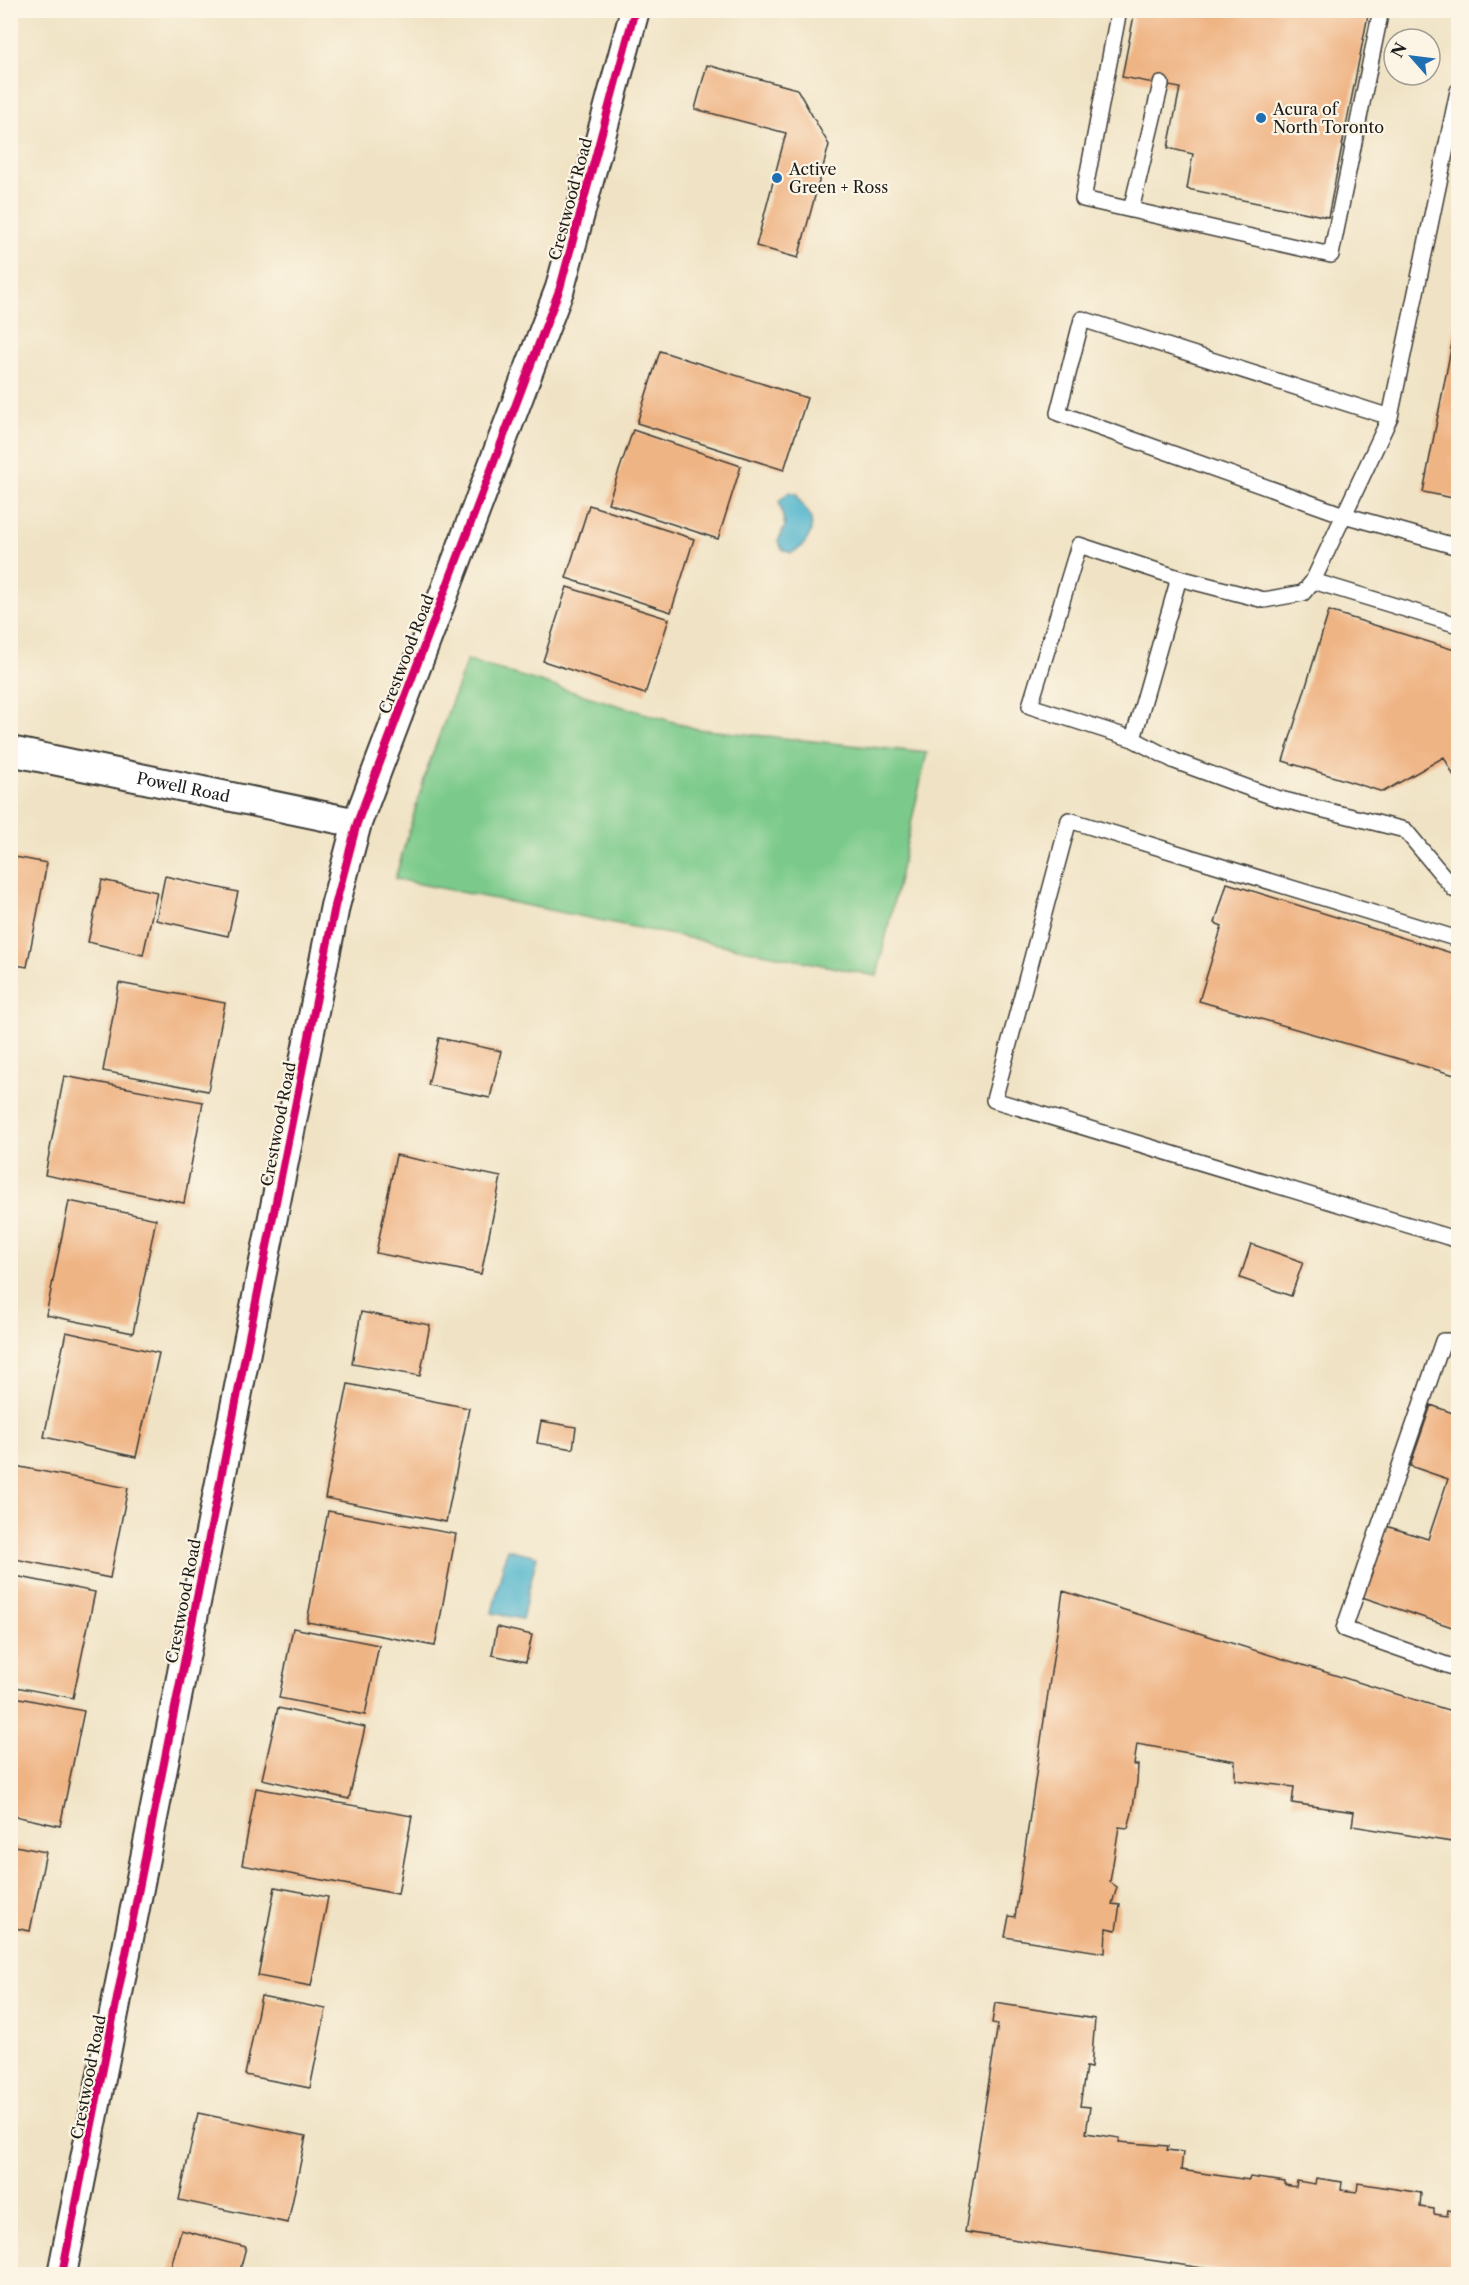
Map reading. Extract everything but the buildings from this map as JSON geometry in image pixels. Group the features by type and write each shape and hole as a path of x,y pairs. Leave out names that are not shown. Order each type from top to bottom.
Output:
{"street":[{"name":"Crestwood Road","path":"62,2274 333,918 357,823 560,288 635,10"},
{"name":"Powell Road","path":"10,751 357,823"}],"lane":[{"path":"1119,10 1083,199 1331,255 1381,10"},
{"path":"1131,210 1161,84"},
{"path":"1458,91 1390,417 1313,581 1303,592 1264,600 1179,578 1079,545 1030,706 1133,739 1175,761 1276,798 1405,830 1458,891"},
{"path":"1390,417 1082,319 1058,413 1344,515 1458,547"},
{"path":"1133,739 1179,578"},
{"path":"1313,581 1458,625"},
{"path":"1458,939 1069,820 994,1100 1458,1240"},
{"path":"1451,1341 1344,1629 1458,1669"}],"green space":[{"path":"467,660 697,729 927,753 877,976 395,879 427,769"}],"water":[{"path":"789,492 797,494 809,514 812,526 805,543 791,553 782,549 778,541 785,526 779,501"},
{"path":"507,1549 537,1556 522,1619 492,1613"}],"cycle path":[{"path":"62,2274 335,906 357,823 560,288 635,10"}],"place":[{"name":"Acura of North Toronto","path":"1261,118"},
{"name":"Active Green + Ross","path":"777,178"}]}
